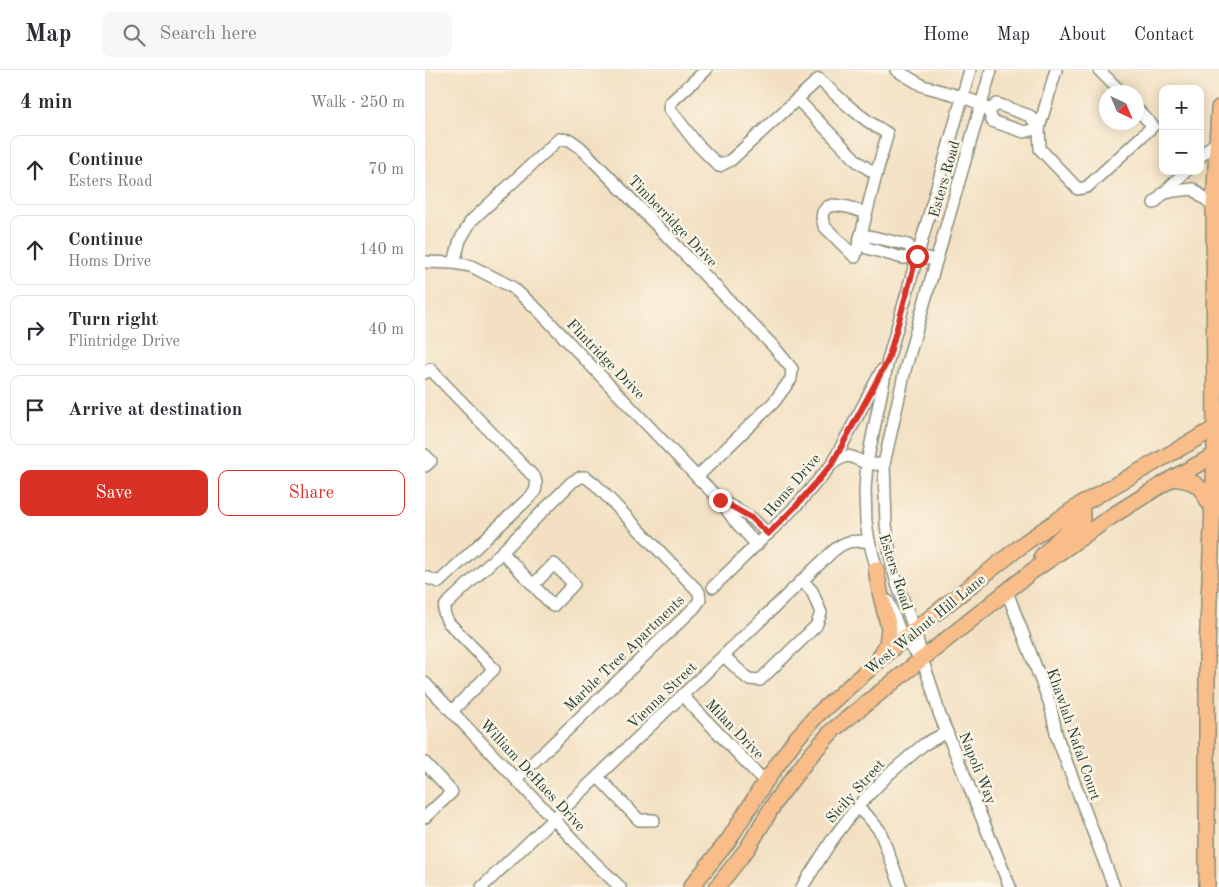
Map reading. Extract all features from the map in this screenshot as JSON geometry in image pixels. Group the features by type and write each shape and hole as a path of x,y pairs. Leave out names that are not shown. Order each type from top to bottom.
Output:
{"main road":[{"path":"1207,887 1207,652 1217,454 1214,206 1219,108"},
{"name":"West Walnut Hill Lane","path":"691,887 728,841 765,782 795,740 817,715 877,661 1026,542 1080,505 1217,428"},
{"name":"West Walnut Hill Lane","path":"717,887 747,849 777,799 833,730 1031,572 1115,514 1173,478 1217,454"},
{"path":"1173,478 1188,480 1201,488 1213,509"},
{"path":"1031,572 1043,554 1082,520 1080,505"},
{"path":"877,569 880,592 889,628 887,644 877,661"}],"street":[{"path":"705,70 671,102 669,108 697,144 719,166 731,160 819,79 847,105 874,126 887,133 887,136 867,213 855,257 823,226 823,212 827,207 833,205 867,213"},
{"path":"896,70 923,86 963,97 985,108 992,121 1024,132 1039,128"},
{"name":"Esters Road","path":"922,659 883,589 869,541 865,498 867,463 888,360 970,70"},
{"name":"Esters Road","path":"909,634 890,555 886,524 884,464 905,370 936,260 985,108 991,70"},
{"path":"1056,70 1039,128 1040,149 1078,189 1087,187 1153,126 1144,116"},
{"path":"1099,70 1114,85"},
{"path":"797,98 858,162 877,174"},
{"path":"985,108 997,104 1030,116 1039,128"},
{"name":"Timberridge Drive","path":"453,263 460,240 471,221 559,139 570,140 581,148 666,234 792,369 791,379 774,402 697,477"},
{"path":"1204,153 1217,141"},
{"path":"1154,203 1181,175"},
{"path":"1162,194 1193,189 1214,206"},
{"path":"860,238 869,236 908,245 917,256 936,260"},
{"path":"425,262 453,263"},
{"name":"Flintridge Drive","path":"453,263 471,266 512,287 538,310 720,500 734,520 757,545"},
{"name":"Homs Drive","path":"713,587 797,505 832,464 888,360"},
{"path":"425,373 430,368 535,478 537,484 532,495 439,582 425,577"},
{"path":"425,455 431,461 425,466"},
{"path":"832,464 843,456 851,456 867,463 884,464"},
{"name":"Marble Tree Apartments","path":"452,711 494,669 448,622 444,608 449,600 502,552 576,479 586,477 596,485 699,592 700,600 694,608 516,779"},
{"name":"Flintridge Drive","path":"720,500 752,518 768,534"},
{"name":"Vienna Street","path":"482,887 841,544 848,541 869,541"},
{"path":"502,552 533,585"},
{"path":"724,656 748,678 761,680 817,626 821,613 812,590 803,580"},
{"name":"Khawlah Nafal Court","path":"1007,592 1050,704 1057,737 1114,887"},
{"name":"Napoli Way","path":"922,659 939,713 1011,887"},
{"name":"William DeHaes Drive","path":"425,683 614,885"},
{"name":"Milan Drive","path":"683,696 765,782"},
{"name":"Sicily Street","path":"802,887 832,840 857,807 889,774 923,745 947,732"},
{"path":"425,763 452,792 425,817"},
{"path":"598,777 639,820 654,820"},
{"path":"857,807 880,831 901,887"}],"route":[{"path":"720,500 752,518 768,534 797,505 832,464 888,360 917,256"}]}
